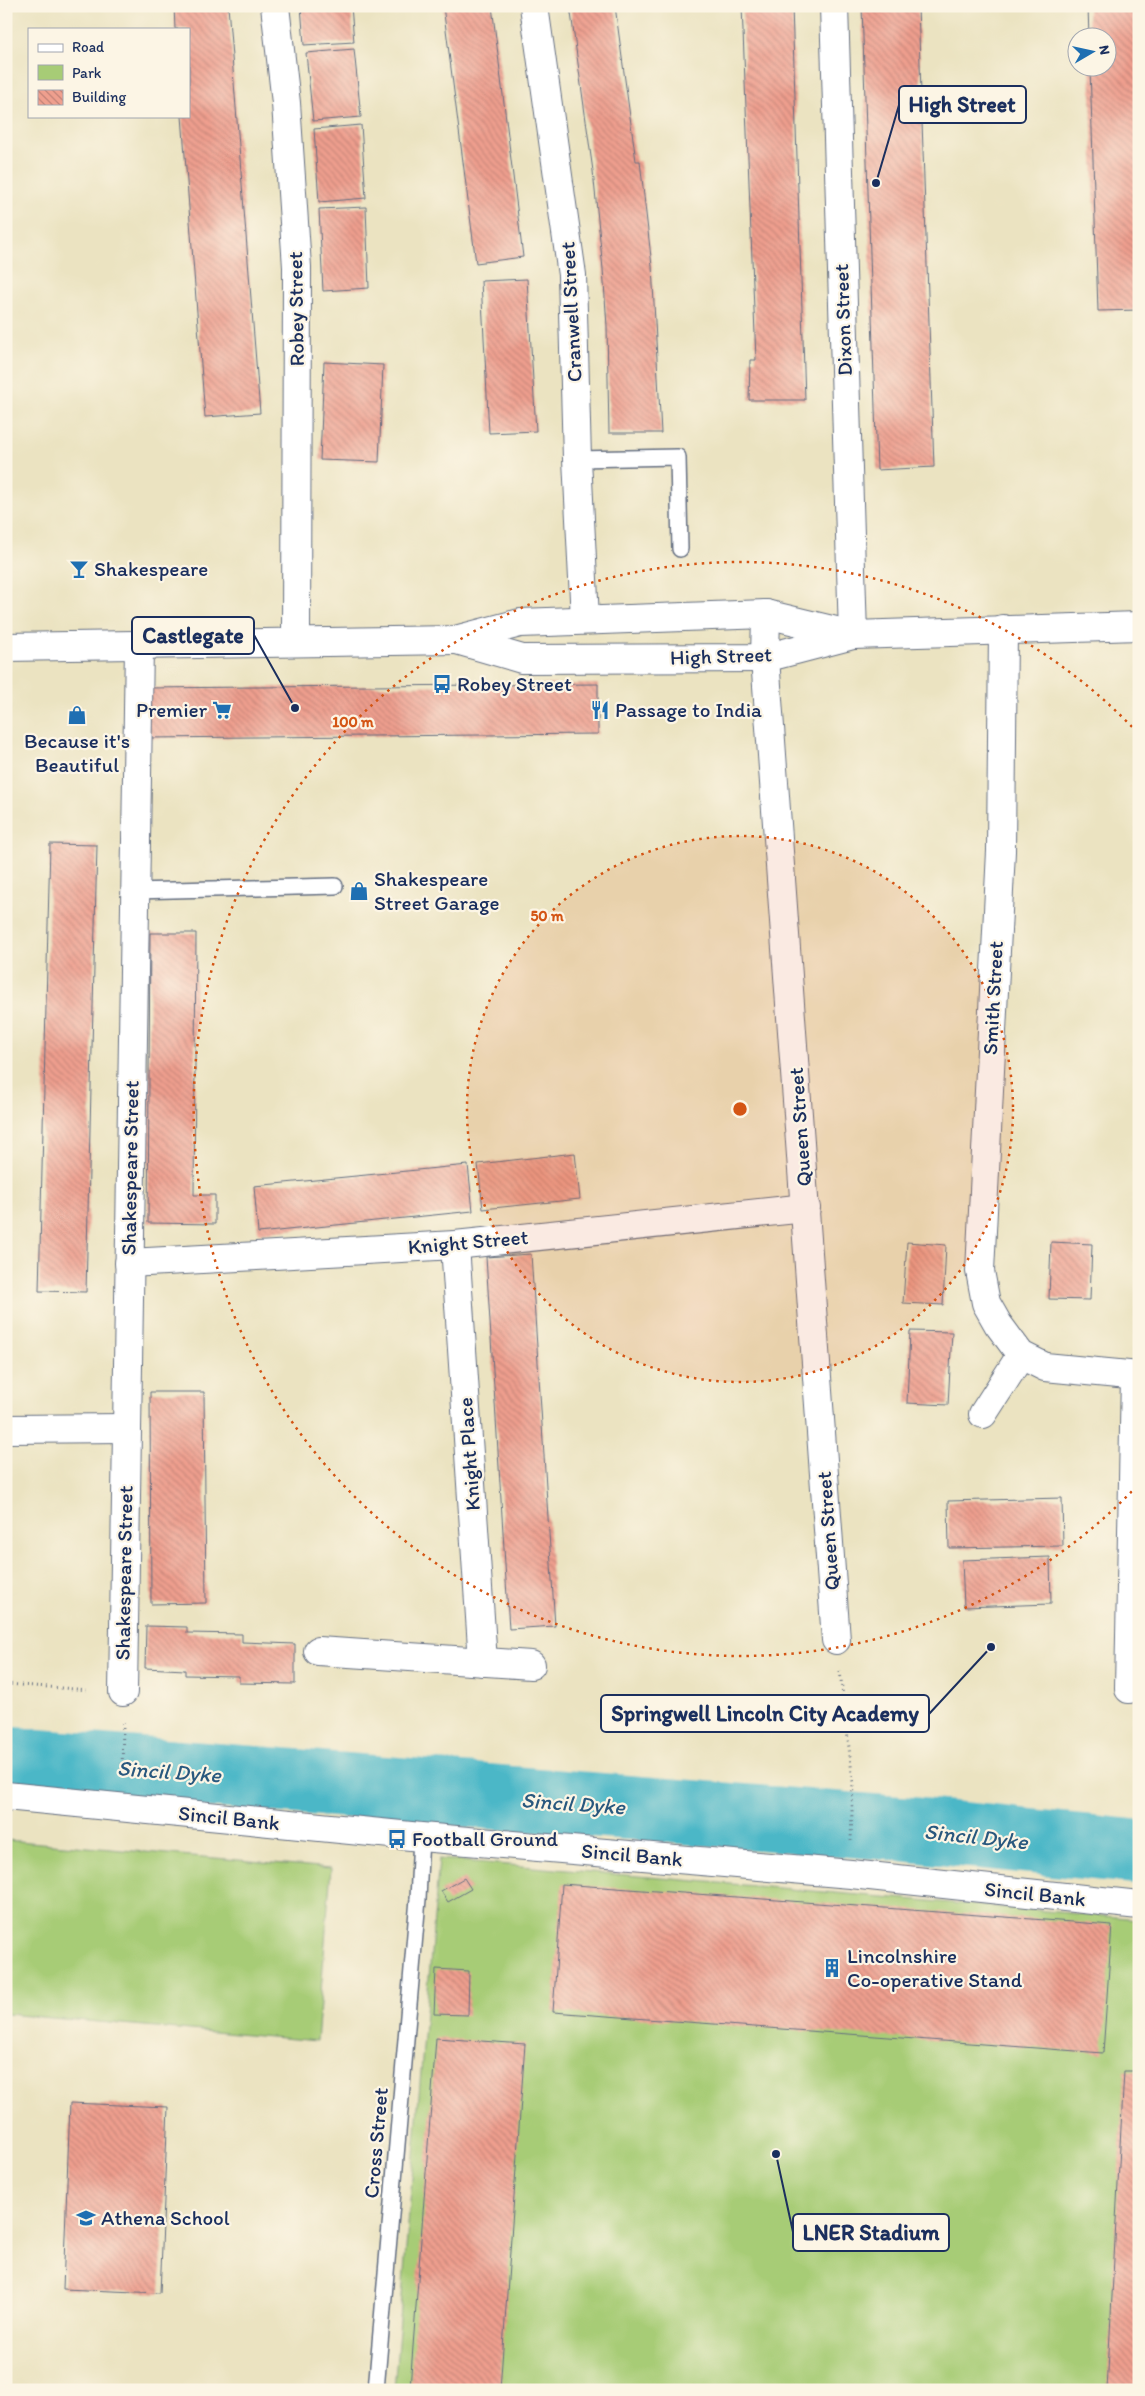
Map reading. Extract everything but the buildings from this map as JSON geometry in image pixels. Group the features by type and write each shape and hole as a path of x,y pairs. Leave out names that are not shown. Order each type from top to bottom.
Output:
{"street":[{"name":"Robey Street","path":"275,6 286,103 298,267 296,642"},
{"name":"Cranwell Street","path":"534,6 572,275 577,459 586,619"},
{"name":"Dixon Street","path":"834,6 854,635"},
{"name":"High Street","path":"455,640 520,623 586,619 766,614 854,635"},
{"name":"Queen Street","path":"766,614 765,658 836,1640"},
{"path":"854,635 1139,626"},
{"name":"Smith Street","path":"1004,629 1000,851 980,1271 986,1303 998,1324 1021,1355 1045,1367 1137,1376"},
{"name":"High Street","path":"455,640 522,659 765,658 854,635"},
{"path":"6,647 455,640"},
{"name":"Shakespeare Street","path":"123,1698 139,645"},
{"name":"Knight Street","path":"129,1263 455,1245 806,1208"},
{"name":"Knight Place","path":"455,1245 483,1662"},
{"path":"983,1414 1021,1355"},
{"path":"1130,1688 1137,1376"},
{"path":"6,1429 126,1428"},
{"path":"318,1651 531,1665"},
{"name":"Sincil Bank","path":"6,1796 421,1837 851,1874 1139,1904"}],"lane":[{"path":"577,459 678,457 680,549"},
{"path":"134,891 334,886"},
{"name":"Cross Street","path":"376,2390 418,1899 421,1837"}],"path":[{"path":"836,1640 853,1782 850,1845"},
{"path":"6,1684 123,1698 122,1781"}],"green space":[{"path":"6,1840 331,1868 317,2041 6,2014"},
{"path":"439,1859 1139,1919 1139,2390 394,2390"}],"waterway":[{"name":"Sincil Dyke","path":"6,1759 905,1829 1139,1852"}],"place":[{"name":"High Street","path":"876,183"},
{"name":"Shakespeare","path":"79,569"},
{"name":"Robey Street","path":"442,684"},
{"name":"Castlegate","path":"295,708"},
{"name":"Premier","path":"222,710"},
{"name":"Passage to India","path":"600,710"},
{"name":"Because it's Beautiful","path":"77,715"},
{"name":"Shakespeare Street Garage","path":"359,891"},
{"name":"Springwell Lincoln City Academy","path":"991,1647"},
{"name":"Football Ground","path":"397,1839"},
{"name":"Lincolnshire Co-operative Stand","path":"832,1968"},
{"name":"LNER Stadium","path":"776,2154"},
{"name":"Athena School","path":"86,2218"}]}
